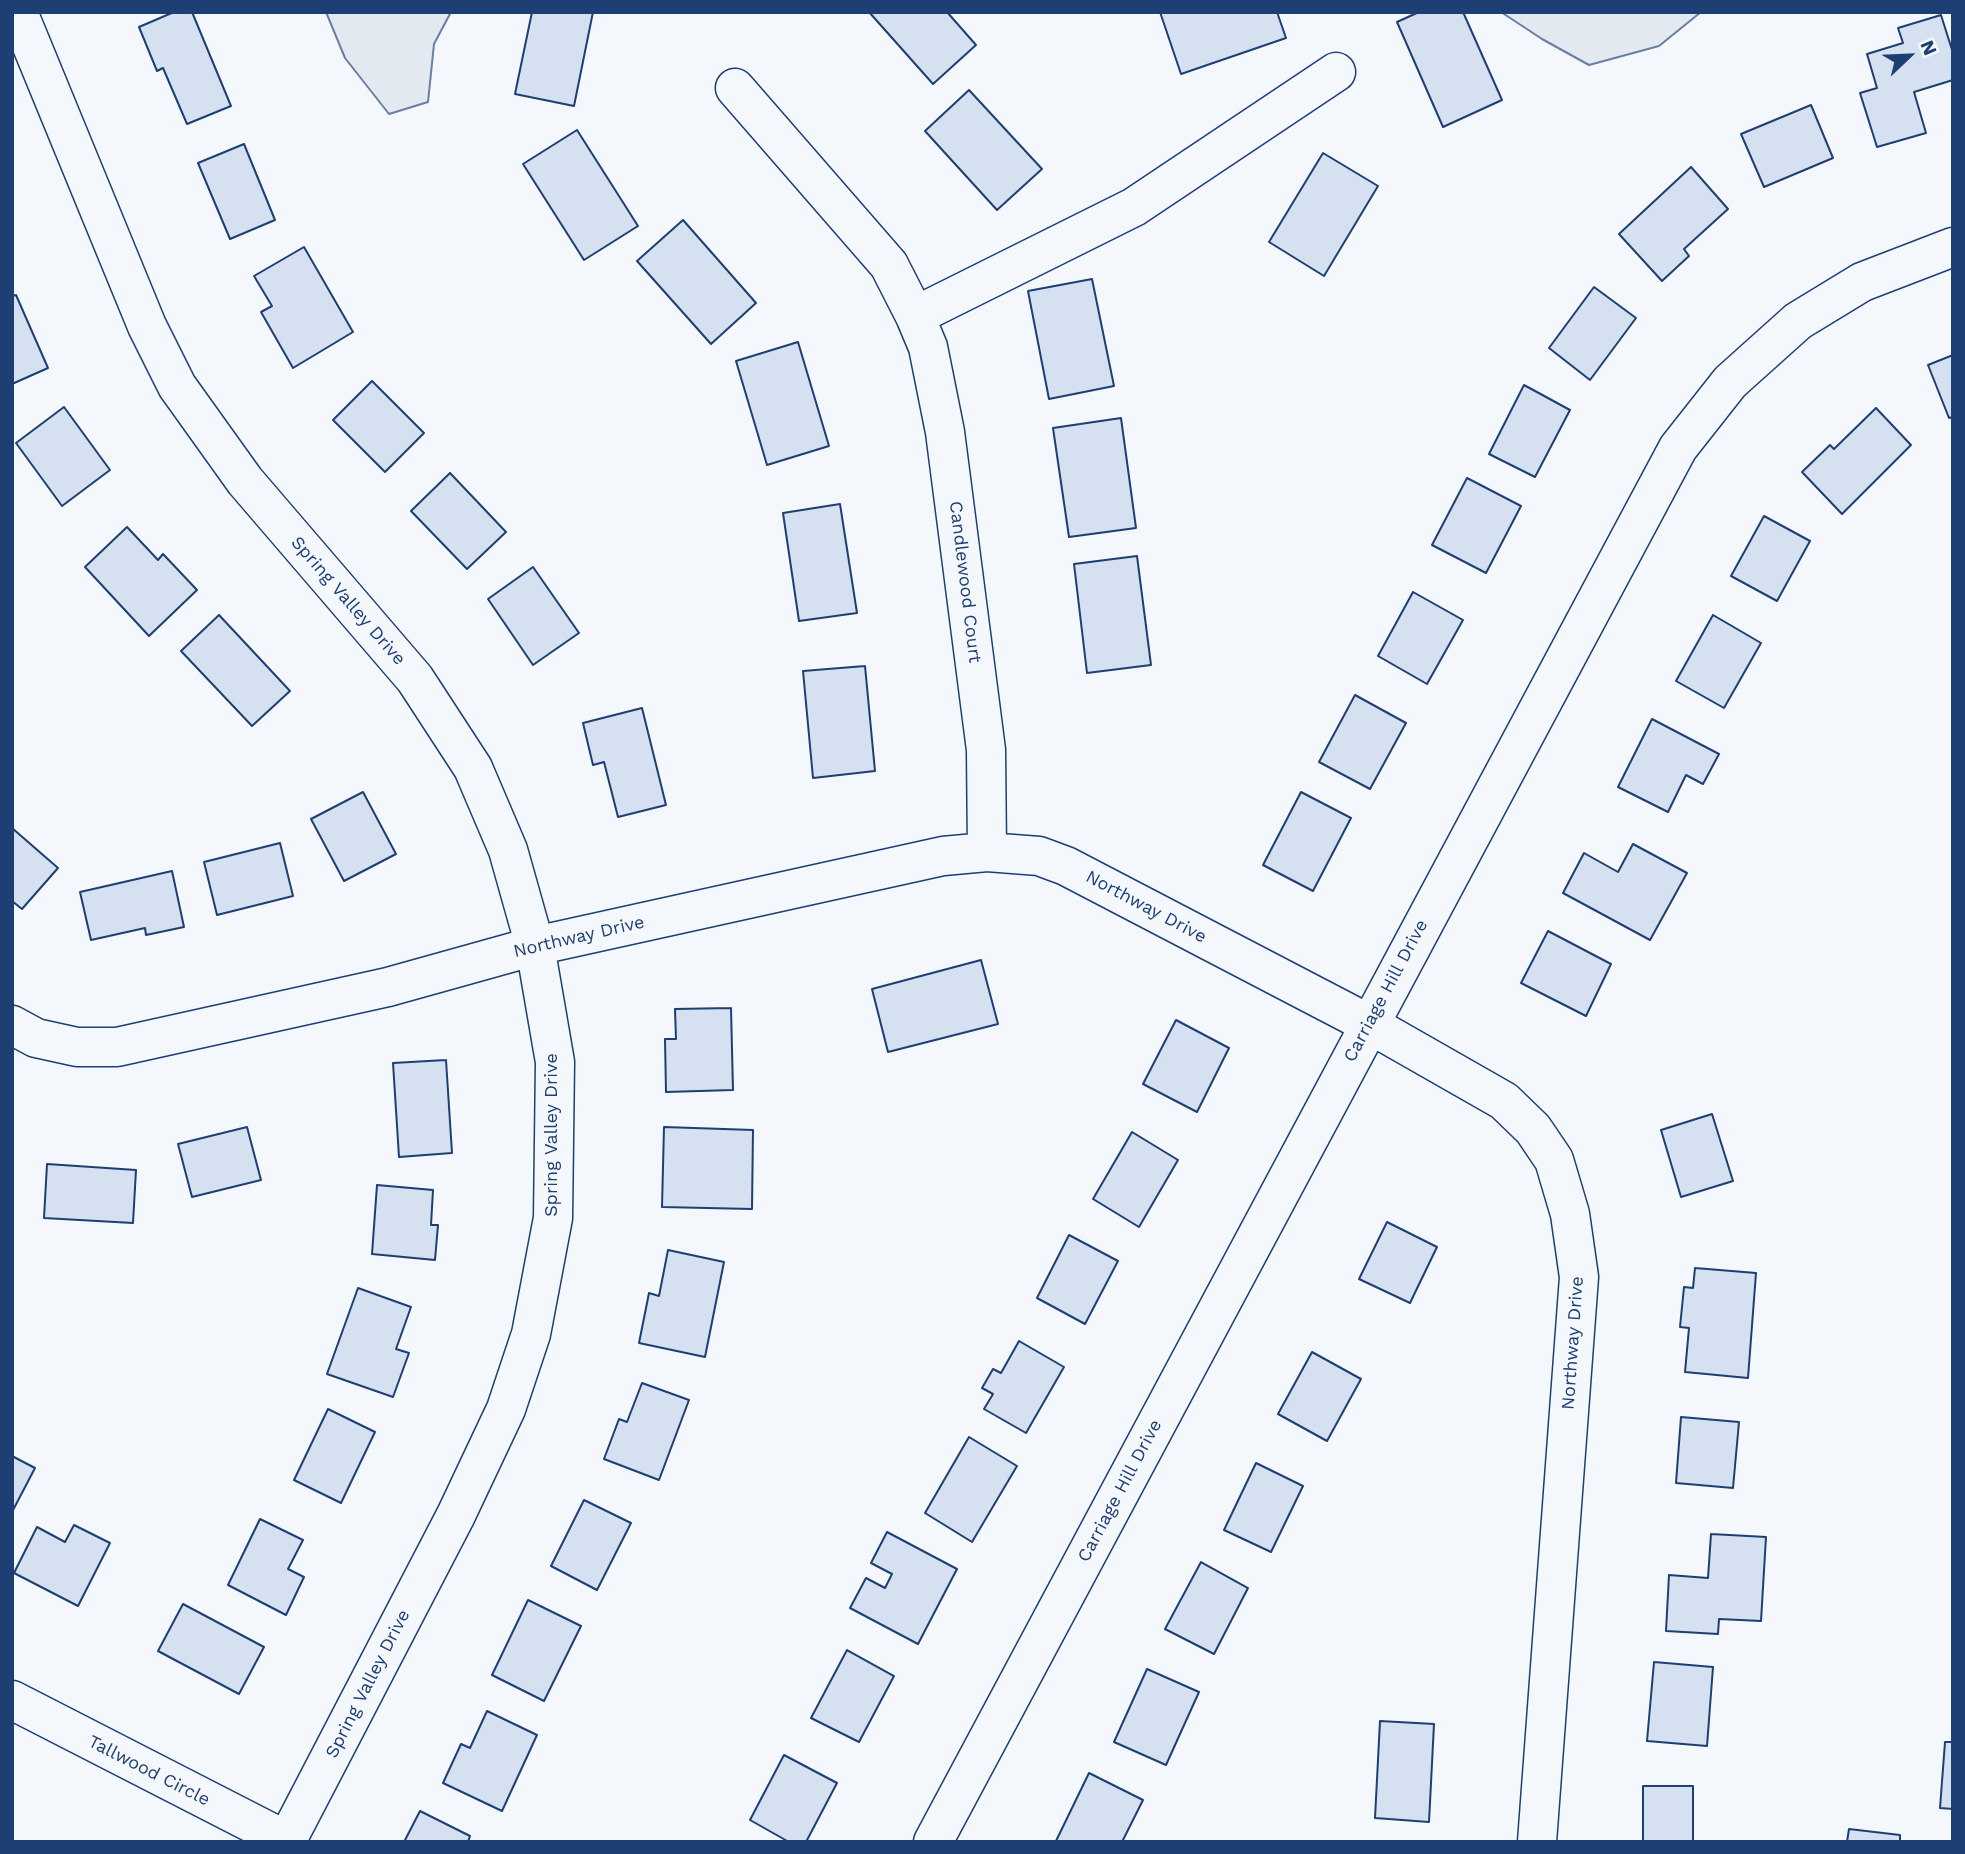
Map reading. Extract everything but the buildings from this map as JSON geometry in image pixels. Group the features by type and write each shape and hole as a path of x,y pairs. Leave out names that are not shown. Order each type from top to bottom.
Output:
{"street":[{"name":"Spring Valley Drive","path":"18,12 147,326 177,386 245,481 415,679 473,768 509,850 535,946 555,1062 552,1218 531,1335 506,1409 456,1515 286,1842"},
{"path":"915,316 1134,207 1336,72"},
{"name":"Candlewood Court","path":"736,88 889,265 928,347 946,432 986,750 986,852"},
{"name":"Carriage Hill Drive","path":"933,1842 1678,447 1731,382 1798,321 1862,282 1953,247"},
{"name":"Northway Drive","path":"12,1025 36,1038 77,1047 117,1046 388,987 535,946 943,856 986,852 1039,856 1066,866 1369,1024 1504,1101 1533,1129 1554,1160 1570,1214 1579,1277 1537,1842"},
{"name":"Tallwood Circle","path":"12,1700 286,1842"}],"shaded area":[{"path":"326,12 451,12 434,44 428,102 389,114 345,58"},
{"path":"1501,12 1701,12 1659,46 1589,65"}]}
